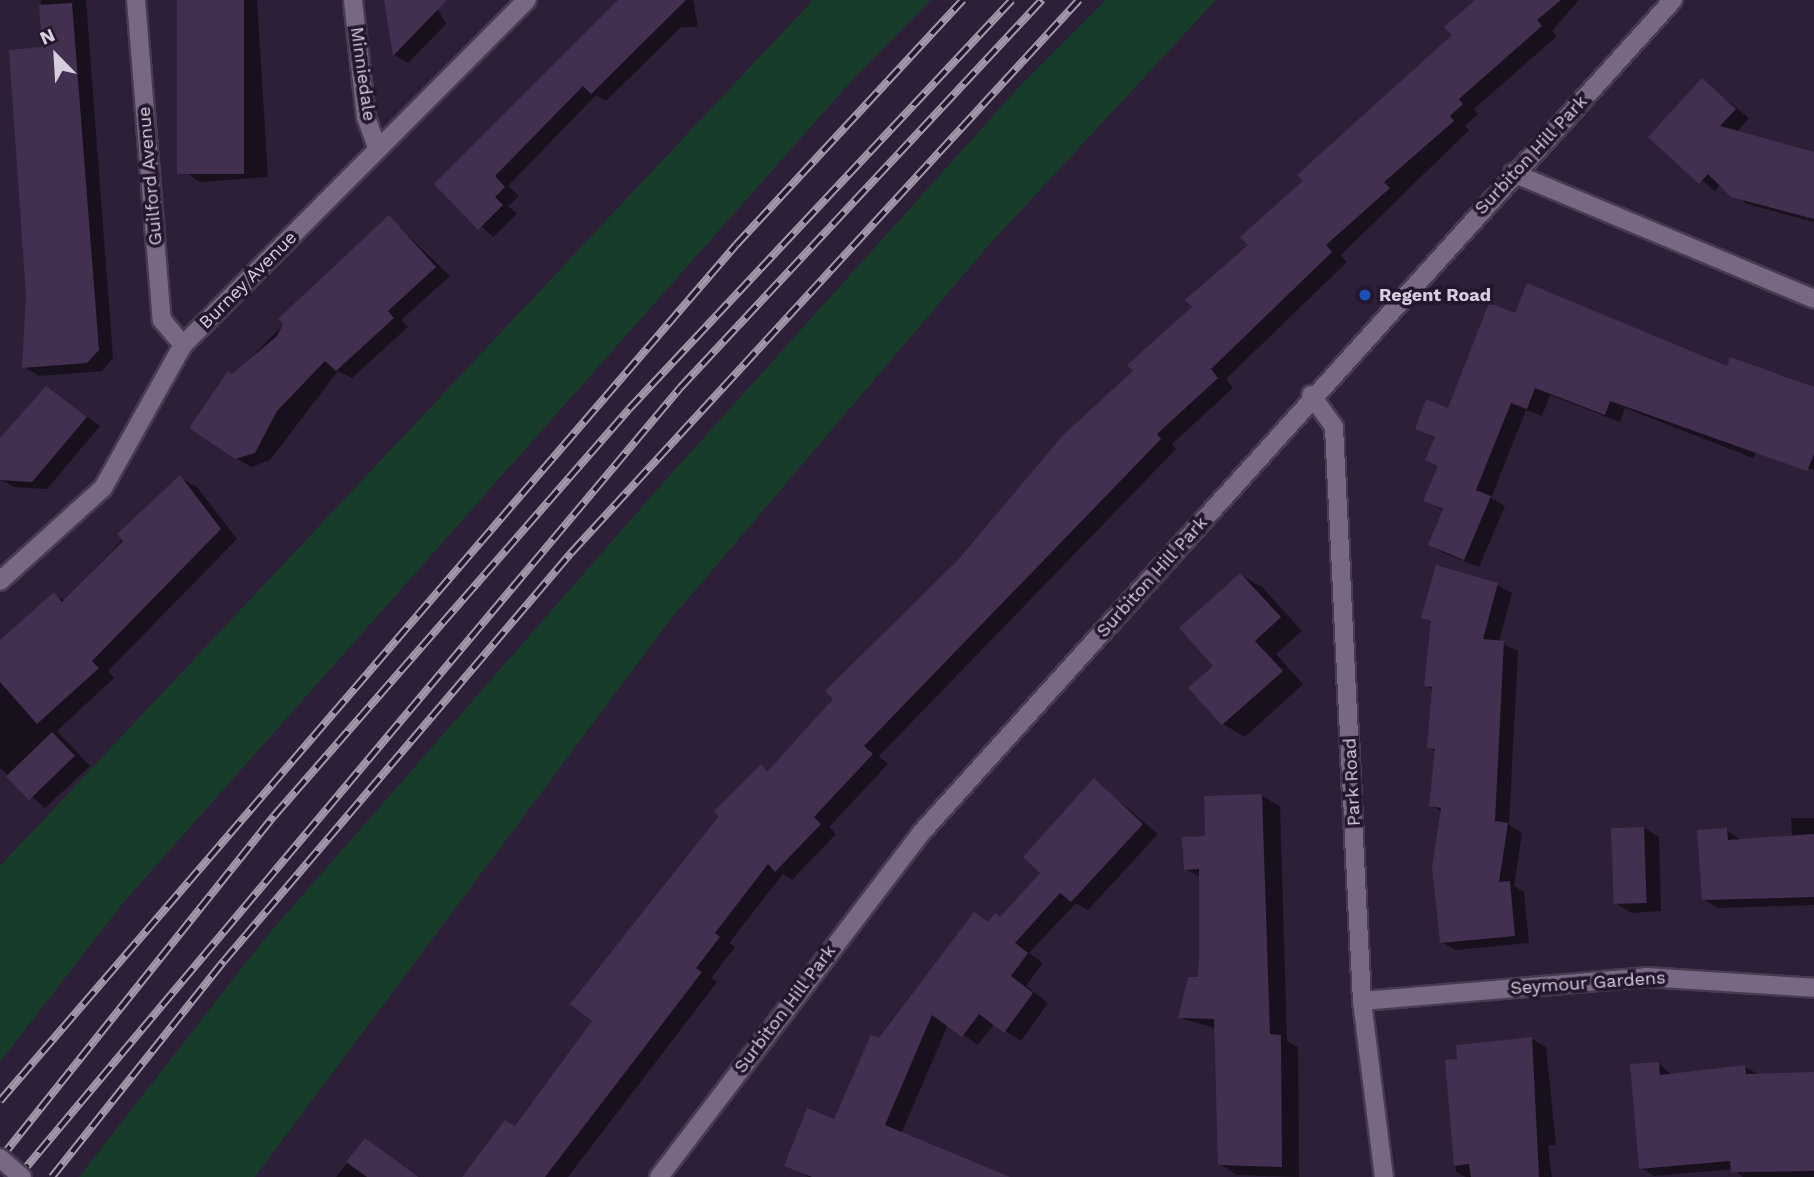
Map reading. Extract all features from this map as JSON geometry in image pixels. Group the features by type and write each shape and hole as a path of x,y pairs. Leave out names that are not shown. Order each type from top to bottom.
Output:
{"street":[{"name":"Guilford Avenue","path":"136,0 162,320 183,345"},
{"name":"Minniedale","path":"353,0 366,117 377,147"},
{"name":"Burney Avenue","path":"0,581 103,488 183,345 377,147 527,0"},
{"name":"Surbiton Hill Park","path":"659,1177 922,832 1311,395 1673,0"},
{"path":"1513,173 1814,299"},
{"name":"Park Road","path":"1311,395 1329,411 1335,439 1362,1001 1384,1177"},
{"name":"Seymour Gardens","path":"1362,1001 1646,977 1814,988"},
{"path":"0,1158 22,1177"}],"green space":[{"path":"813,0 931,0 856,76 123,903 0,1062 0,866"},
{"path":"1106,0 1216,0 988,246 670,620 255,1177 79,1177 266,937 655,492 1019,87"}],"building":[{"path":"177,0 244,0 244,174 177,174"},
{"path":"384,0 447,0 393,56"},
{"path":"618,0 686,0 591,94 583,86 495,176 505,187 495,197 503,205 478,230 434,184"},
{"path":"1475,0 1561,0 1537,20 1542,26 1459,99 1463,104 1450,116 1454,121 1384,182 1390,188 1326,245 1332,252 1211,369 1218,378 1157,434 1161,439 864,746 873,754 814,817 821,824 775,872 768,864 715,933 720,937 696,968 702,972 545,1177 462,1177 505,1120 515,1126 592,1021 570,1004 719,816 714,811 761,764 768,771 833,699 825,691 958,560 1064,434 1133,371 1127,365 1192,307 1185,300 1248,245 1240,237 1303,181 1297,175 1452,35 1444,27"},
{"path":"72,3 99,350 87,363 22,368 26,296 9,50 42,47 39,5"},
{"path":"1702,78 1736,109 1720,126 1814,152 1814,219 1731,197 1708,174 1699,184 1648,137"},
{"path":"389,215 436,267 388,311 394,318 336,371 325,361 277,411 255,453 235,459 189,428 228,371 232,374 277,336 283,324 278,319"},
{"path":"1527,283 1727,366 1730,357 1814,387 1814,454 1807,471 1610,401 1605,415 1535,388 1527,409 1511,403 1476,490 1491,496 1464,560 1428,545 1443,509 1423,501 1438,466 1425,460 1435,437 1415,429 1426,399 1448,408 1489,303 1515,313"},
{"path":"46,386 87,417 32,482 0,480 0,438"},
{"path":"180,475 221,529 92,661 99,668 37,724 0,682 0,640 54,592 62,602 123,541 117,534"},
{"path":"1436,565 1498,583 1483,639 1504,641 1495,821 1508,823 1499,882 1510,881 1515,936 1440,943 1432,867 1441,808 1429,806 1435,749 1427,748 1432,687 1424,686 1431,621 1421,618"},
{"path":"1240,573 1281,617 1255,641 1283,671 1222,725 1188,688 1213,666 1179,628"},
{"path":"52,732 75,756 29,800 6,776"},
{"path":"1094,778 1143,824 1071,902 1060,893 1015,943 1028,953 1011,976 1033,993 1004,1033 979,1014 962,1037 932,1015 885,1125 1010,1177 812,1177 784,1166 807,1108 834,1119 871,1035 879,1038 974,912 988,922 995,913 1000,917 1040,873 1023,857"},
{"path":"1262,794 1270,1034 1281,1035 1282,1167 1218,1165 1214,1019 1178,1018 1188,977 1198,977 1199,956 1199,869 1184,870 1182,837 1205,836 1204,796"},
{"path":"1644,827 1647,903 1614,904 1611,828"},
{"path":"1727,828 1728,840 1814,834 1814,897 1702,900 1697,830"},
{"path":"1532,1037 1539,1177 1471,1177 1469,1164 1454,1166 1445,1060 1457,1059 1456,1045"},
{"path":"1659,1062 1660,1075 1745,1065 1746,1074 1814,1072 1814,1171 1731,1172 1730,1161 1639,1169 1630,1064"},
{"path":"365,1138 419,1177 367,1177 346,1162"}],"railway":[{"path":"0,1101 736,245 963,0"},
{"path":"0,1159 274,816 629,409 1012,0"},
{"path":"18,1177 680,388 1042,0"},
{"path":"52,1177 224,961 571,553 1079,0"}],"place":[{"name":"Regent Road","path":"1365,295"}]}
